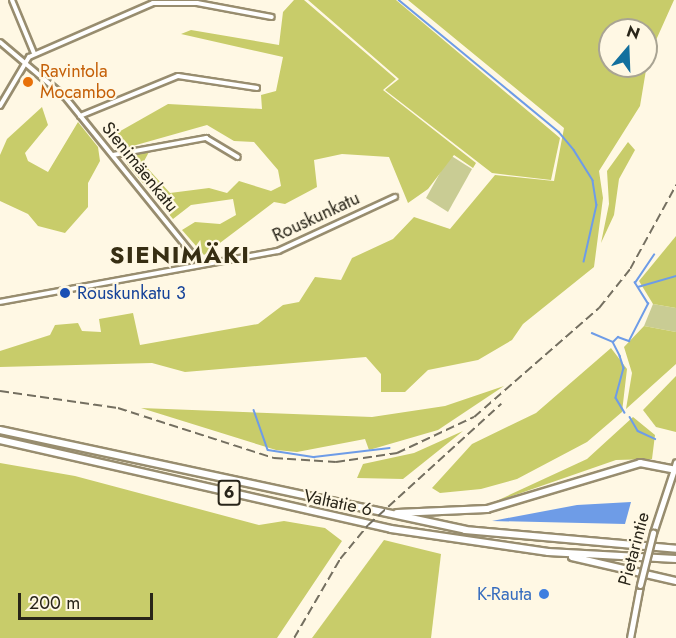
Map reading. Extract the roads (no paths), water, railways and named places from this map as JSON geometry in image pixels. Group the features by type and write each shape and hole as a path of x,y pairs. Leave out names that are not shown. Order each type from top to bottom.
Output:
{"highway":[{"name":"Valtatie 6","path":"0,430 370,511 534,539 676,549"},
{"name":"Valtatie 6","path":"0,440 86,455 352,522 548,552 676,559"},
{"path":"370,511 475,511 628,465 675,467"},
{"path":"548,552 676,581"}],"main road":[{"name":"Pietarintie","path":"630,638 639,585 675,467"}],"street":[{"path":"12,0 34,53"},
{"path":"0,106 26,62 34,53 164,0 272,17"},
{"name":"Sienimäenkatu","path":"0,42 26,62 80,116 201,265"},
{"path":"80,116 178,76 257,88"},
{"path":"113,155 206,138 238,156"},
{"name":"Rouskunkatu","path":"0,302 278,251 395,197"}],"water":[{"path":"631,502 625,524 492,521 577,505"}],"waterway":[{"path":"399,0 559,132 574,150 593,181 597,205 584,262"},
{"path":"613,342 618,337 629,341 648,304 635,283 654,255"},
{"path":"638,287 676,276"},
{"path":"592,333 613,342 620,356 624,368 616,398 625,413"},
{"path":"254,410 268,450 314,457 389,448"},
{"path":"630,417 638,431 655,439"}],"railway":[{"path":"0,391 118,408 274,458 336,462 397,453 474,417 599,308 630,269 676,185"},
{"path":"294,638 340,559 368,525 501,404"}],"place":[{"name":"Ravintola Mocambo","path":"28,82"},
{"name":"Rouskunkatu 3","path":"65,293"},
{"name":"K-Rauta","path":"544,594"}],"district":[{"name":"SIENIMÄKI","path":"180,255"}]}
